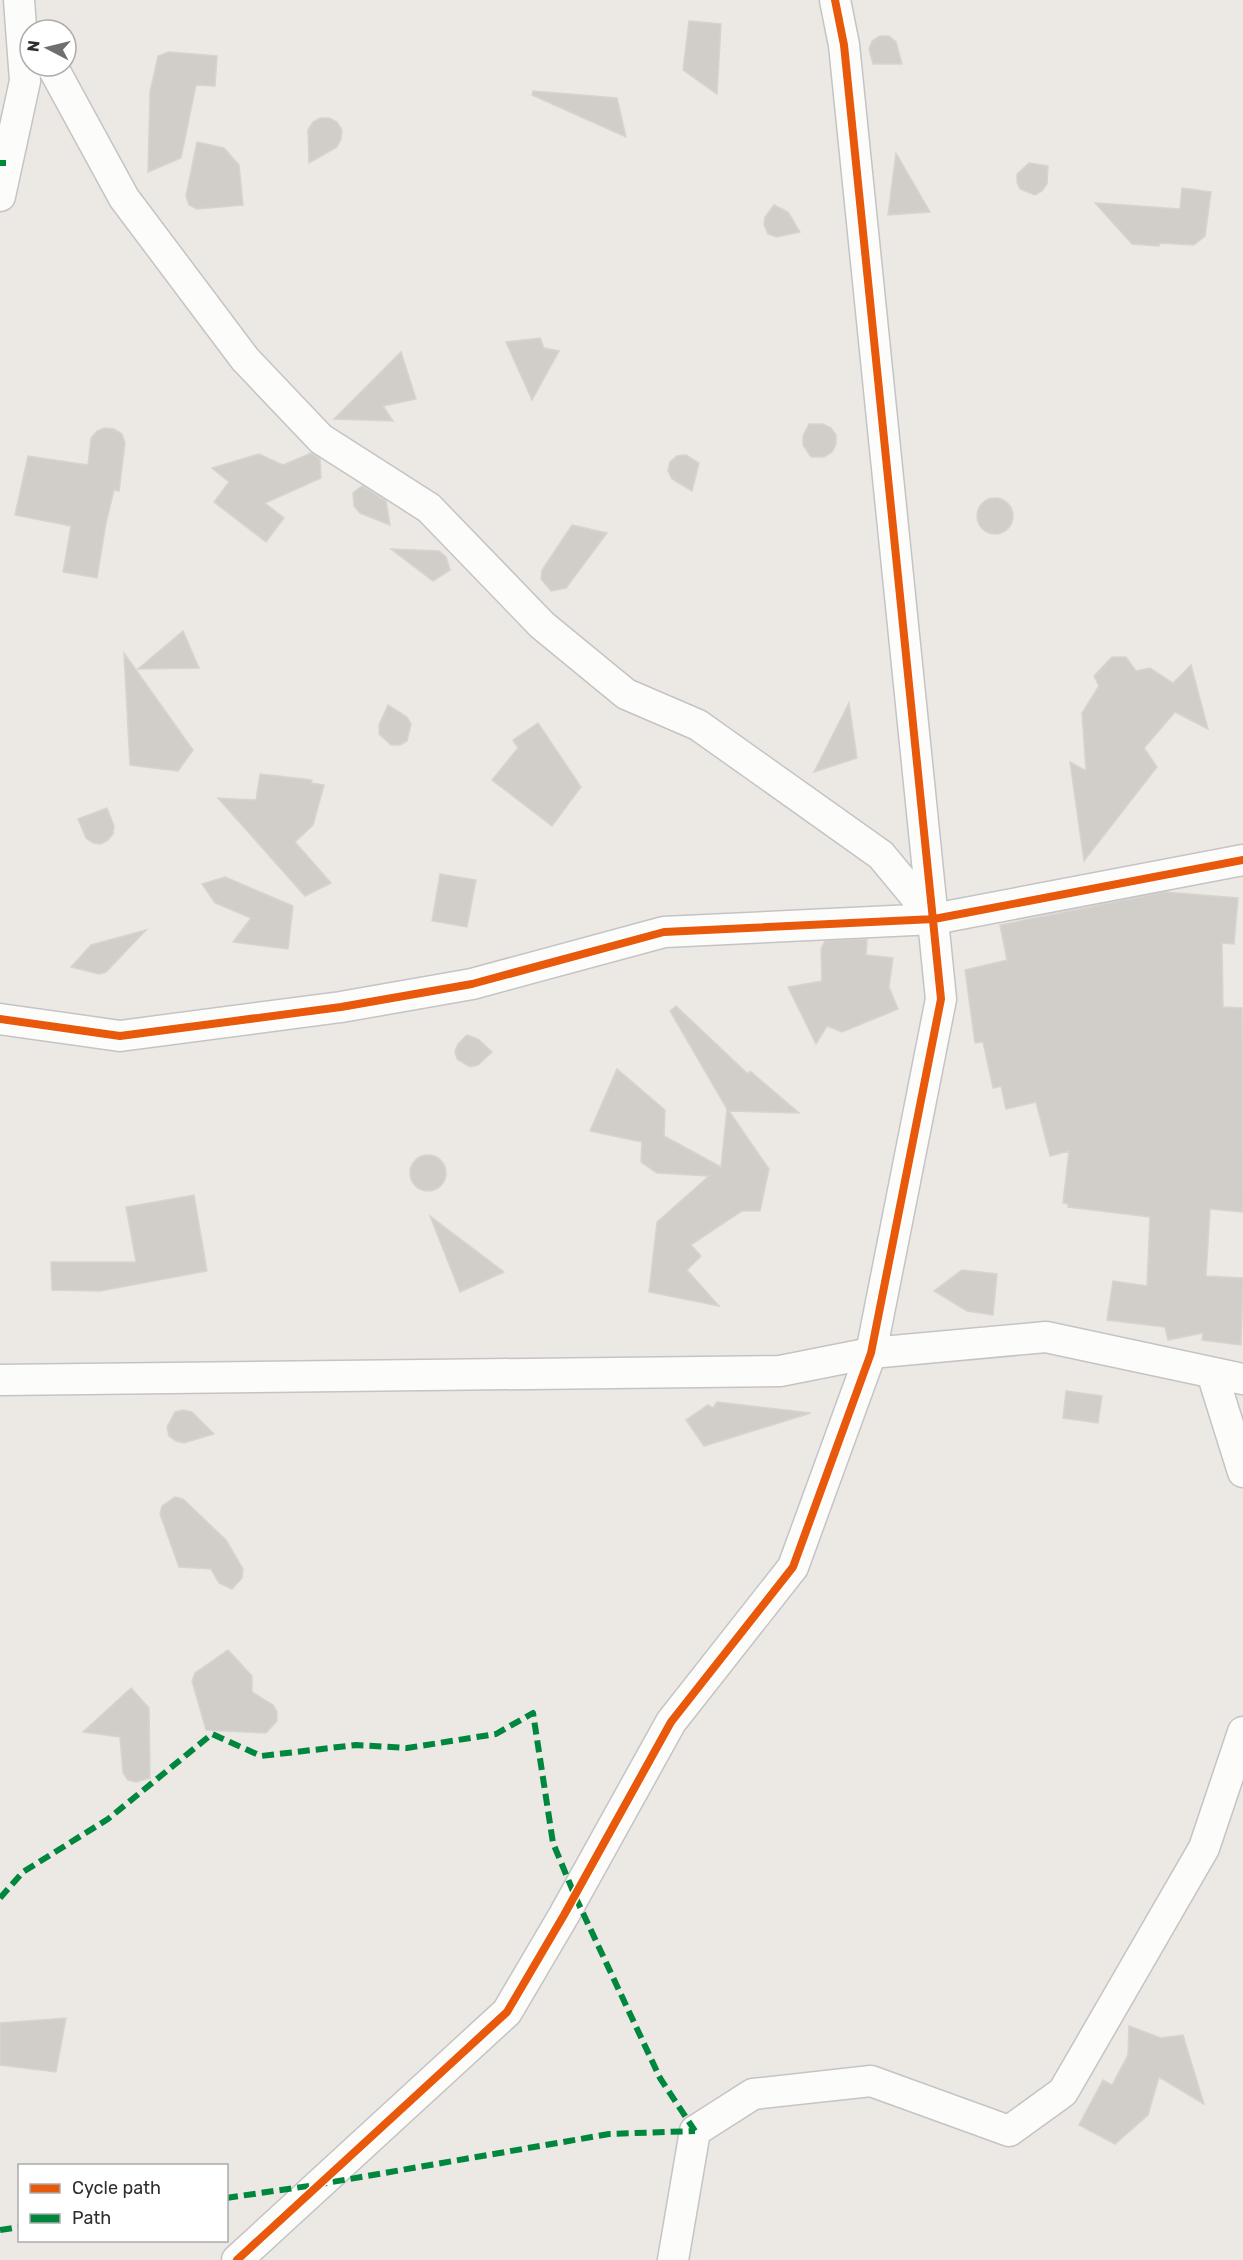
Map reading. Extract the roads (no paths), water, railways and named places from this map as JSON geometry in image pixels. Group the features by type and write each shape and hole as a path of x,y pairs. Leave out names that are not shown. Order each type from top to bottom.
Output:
{"street":[{"path":"20,0 29,18"},
{"path":"0,196 26,81 20,0"},
{"path":"237,2260 507,2012 564,1915 671,1722 793,1567 871,1353 941,999 844,45 835,0"},
{"path":"59,78 124,198 244,358 321,439 429,508 542,625 626,694 698,725 881,855 934,919"},
{"path":"0,1018 120,1036 341,1006 472,984 664,933 934,919 1243,860"},
{"path":"0,1380 780,1371 871,1353 1046,1337 1243,1379"},
{"path":"1212,1373 1243,1472"},
{"path":"673,2260 695,2131 753,2094 871,2081 1009,2130 1063,2092 1204,1848 1243,1731"}]}
